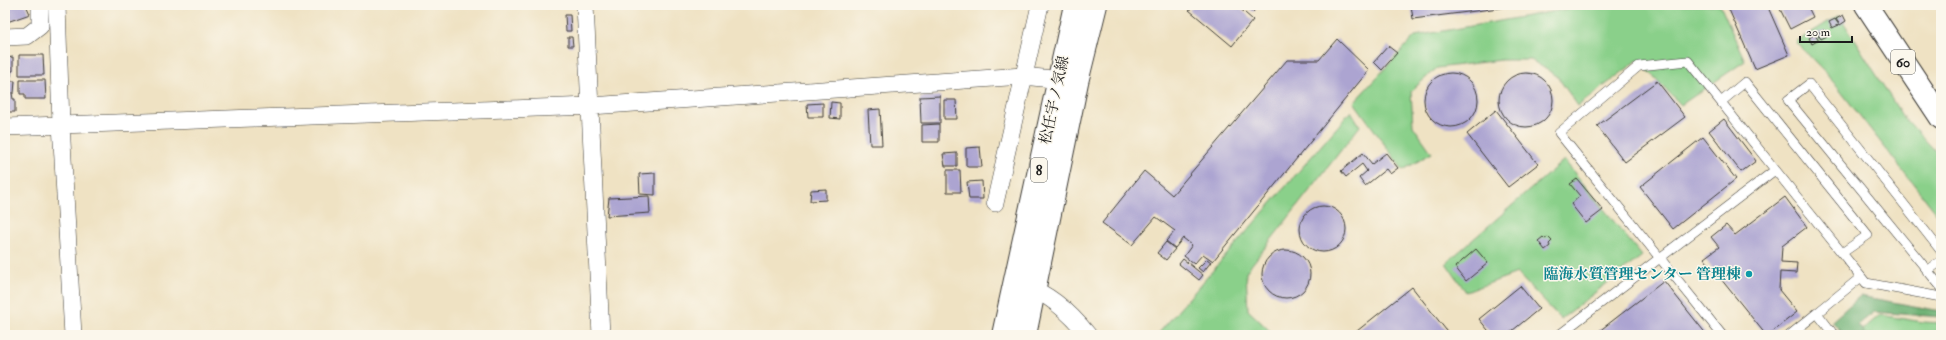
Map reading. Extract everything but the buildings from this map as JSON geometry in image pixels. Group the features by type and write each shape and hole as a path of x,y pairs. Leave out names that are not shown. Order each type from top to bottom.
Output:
{"main road":[{"name":"松任宇ノ気線","path":"1004,335 1025,286 1068,81 1075,5"},
{"name":"松任宇ノ気線","path":"1068,81 1096,5"},
{"name":"60","path":"1866,5 1941,118"},
{"name":"松任宇ノ気線","path":"1025,286 1025,335"}],"street":[{"path":"5,37 27,36 40,26 40,5"},
{"path":"56,5 73,335"},
{"path":"585,5 601,335"},
{"path":"995,203 1040,5"},
{"path":"5,127 591,106 1023,76 1068,81"},
{"path":"1025,286 1072,315 1088,335"}],"lane":[{"path":"1722,335 1559,133 1639,66 1688,61 1866,283 1941,297"},
{"path":"1721,102 1745,82 1868,235 1842,253"},
{"path":"1941,251 1810,84 1788,100 1941,287"},
{"path":"1559,335 1659,257 1775,170"},
{"path":"1927,271 1941,261"},
{"path":"1790,335 1861,277"},
{"path":"1817,313 1834,335"}],"green space":[{"path":"1590,5 1720,5 1745,61 1681,105 1638,60 1578,106 1557,76 1531,60 1501,60 1437,68 1411,91 1413,126 1432,153 1403,170 1354,102 1415,36"},
{"path":"1839,15 1901,114 1941,157 1941,219 1827,74 1796,42"},
{"path":"1351,111 1360,126 1246,272 1248,310 1271,332 1268,335 1157,335"},
{"path":"1564,160 1642,256 1561,319 1517,273 1466,292 1446,263"},
{"path":"1860,296 1941,311 1941,317 1874,312 1858,325 1866,335 1844,335 1832,321"},
{"path":"1880,315 1923,322 1941,323 1941,335 1856,335"}],"place":[{"name":"臨海水質管理センター 管理棟","path":"1749,274"}]}
